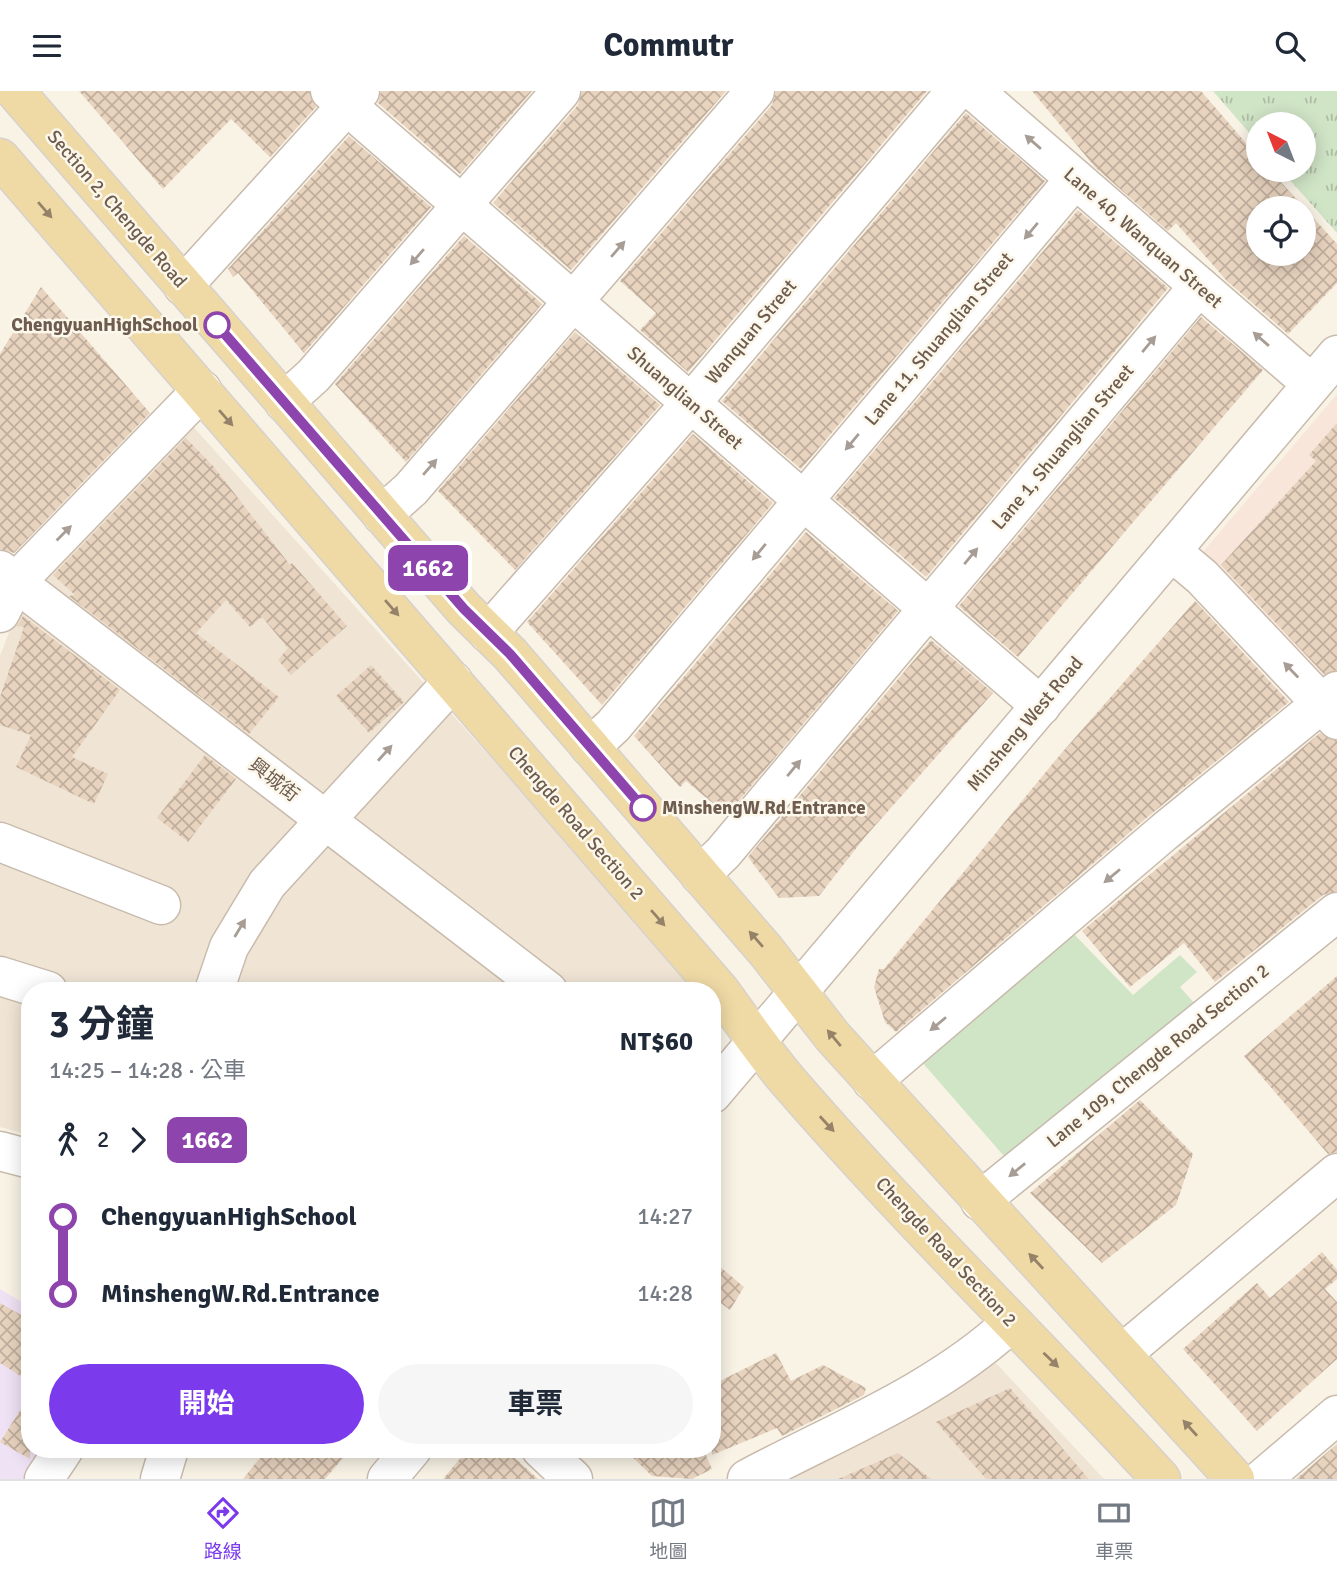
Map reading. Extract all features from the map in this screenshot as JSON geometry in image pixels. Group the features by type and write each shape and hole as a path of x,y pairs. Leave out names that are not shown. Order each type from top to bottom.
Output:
{"main road":[{"name":"Section 2, Chengde Road","path":"15,91 382,515 590,747 701,875 798,993"},
{"name":"Chengde Road Section 2","path":"0,158 712,982"},
{"name":"Chengde Road Section 2","path":"721,992 786,1079 1011,1323 1056,1365 1161,1479"},
{"path":"798,993 872,1081 980,1201 1123,1353 1236,1479"}],"street":[{"path":"284,403 313,376 561,91"},
{"path":"382,515 411,489 755,91"},
{"name":"Wanquan Street","path":"488,633 691,403 956,91"},
{"name":"Lane 40, Wanquan Street","path":"974,91 1312,384"},
{"path":"183,286 290,170 346,96"},
{"name":"Shuanglian Street","path":"346,96 462,205 1041,706"},
{"name":"Lane 11, Shuanglian Street","path":"590,747 613,726 1075,179"},
{"name":"Lane 1, Shuanglian Street","path":"701,875 723,853 1199,286"},
{"name":"Minsheng West Road","path":"721,1083 1337,355"},
{"path":"5,588 202,390"},
{"path":"872,1081 1164,832 1332,705 1202,577 1171,551"},
{"name":"興城街","path":"5,588 325,819 536,982"},
{"path":"217,982 229,947 267,884 453,681"},
{"path":"0,842 161,905"},
{"name":"Lane 109, Chengde Road Section 2","path":"980,1201 1337,912"},
{"path":"0,976 21,983"},
{"path":"0,1151 21,1157"},
{"path":"1123,1353 1337,1173"},
{"path":"747,1479 890,1407 982,1350 1011,1323"},
{"path":"1262,1479 1337,1416"},
{"path":"44,1479 58,1458"},
{"path":"160,1479 166,1458"},
{"path":"387,1479 404,1458"},
{"path":"551,1458 573,1479"}],"shaded area":[{"path":"1337,394 1337,679 1322,692 1196,560"},
{"path":"190,423 693,982 21,982 21,1133 0,1127 0,656 23,595"},
{"path":"0,1289 21,1302 21,1458 52,1458 37,1479 0,1479"},
{"path":"996,1363 1104,1479 792,1479"}],"green space":[{"path":"1213,91 1337,91 1337,233 1316,209 1316,196 1304,196 1292,182 1316,182 1316,112 1246,112 1246,129"},
{"path":"1066,926 1133,995 1180,955 1197,972 1180,987 1202,1012 1010,1163 921,1061"}],"building":[{"path":"79,91 309,91 316,107 270,157 231,119 163,189"},
{"path":"381,91 532,91 460,174 378,103"},
{"path":"582,91 726,91 571,270 493,203 578,105"},
{"path":"776,91 927,91 688,372 640,330 656,313 620,281 772,105"},
{"path":"1032,91 1201,91 1246,143 1246,182 1281,182 1294,196 1246,196 1246,266 1316,266 1316,221 1337,244 1337,283 1288,334 1227,281 1176,223 1168,231 1095,167"},
{"path":"966,113 1045,181 801,469 722,401"},
{"path":"349,136 431,207 304,353 238,273 233,277 228,269"},
{"path":"1078,210 1168,288 926,577 834,498"},
{"path":"464,236 542,304 406,462 335,384"},
{"path":"41,287 150,413 14,553 0,549 0,354"},
{"path":"1201,317 1263,370 1018,657 959,606"},
{"path":"575,332 660,405 515,570 438,491"},
{"path":"1337,423 1337,670 1324,674 1221,565 1316,461 1309,455"},
{"path":"693,434 773,503 602,705 527,622"},
{"path":"186,438 214,467 290,565 292,563 347,626 291,675 278,660 288,648 262,617 250,627 226,600 196,633 279,697 249,734 69,596 75,595 53,575"},
{"path":"806,532 898,611 727,815 686,781 680,787 634,736"},
{"path":"1195,601 1289,702 1150,815 896,1032 885,1022 874,987 879,969 884,969 1059,756"},
{"path":"23,616 120,690 72,757 108,774 94,804 16,767 31,735 0,725 0,697 24,627 17,626"},
{"path":"931,640 993,693 865,837 819,896 779,898 748,857"},
{"path":"371,665 404,702 369,733 336,696"},
{"path":"1320,733 1337,741 1337,891 1323,895 1215,982 1184,943 1130,987 1082,931"},
{"path":"205,755 236,779 188,842 157,818"},
{"path":"1337,976 1337,1152 1328,1154 1244,1056"},
{"path":"1140,1100 1193,1154 1176,1205 1102,1263 1030,1193"},
{"path":"1322,1252 1337,1270 1337,1279 1325,1289 1337,1302 1337,1359 1257,1431 1183,1349 1257,1283 1270,1298"},
{"path":"721,1268 744,1287 730,1310 721,1303"},
{"path":"0,1303 21,1315 21,1376 0,1363"},
{"path":"776,1353 791,1381 823,1365 866,1388 864,1395 782,1436 777,1428 721,1451 721,1380"},
{"path":"1010,1388 1089,1479 986,1479 936,1422"},
{"path":"21,1409 21,1454 0,1442"},
{"path":"1337,1444 1337,1479 1296,1479"},
{"path":"898,1453 931,1479 838,1479"},
{"path":"260,1458 343,1458 325,1479 243,1479"},
{"path":"460,1458 515,1458 538,1479 443,1479"},
{"path":"633,1458 707,1458 712,1469 692,1479 652,1476"}],"bus line":[{"name":"1662","path":"217,325 464,609 510,654 643,808"}],"place":[{"name":"ChengyuanHighSchool","path":"217,325"},
{"name":"MinshengW.Rd.Entrance","path":"643,808"}]}
